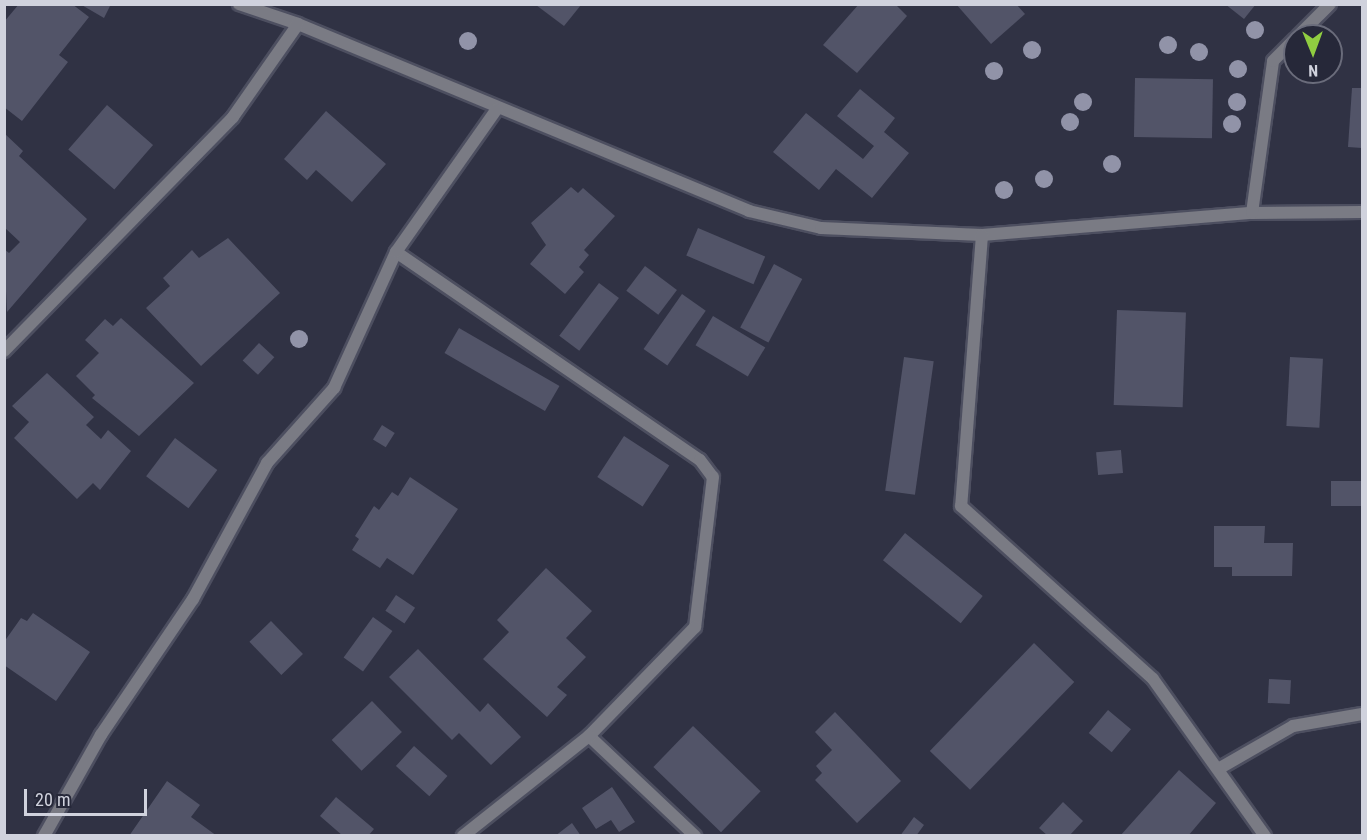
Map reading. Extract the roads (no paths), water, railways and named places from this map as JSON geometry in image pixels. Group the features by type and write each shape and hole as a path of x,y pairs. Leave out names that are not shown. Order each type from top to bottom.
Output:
{"street":[{"path":"239,4 298,24 496,110 749,211 821,228 982,234 1252,213 1362,212"},
{"path":"1311,24 1330,4"},
{"path":"4,351 233,117 298,24"},
{"path":"1252,213 1273,61 1283,51"},
{"path":"44,836 100,735 193,599 267,463 334,388 396,252 496,110"},
{"path":"982,234 961,506 1153,679 1220,768 1265,836"},
{"path":"396,252 700,460 713,477 695,627 589,736 463,836"},
{"path":"1220,768 1293,726 1362,714"},
{"path":"589,736 695,836"}]}
